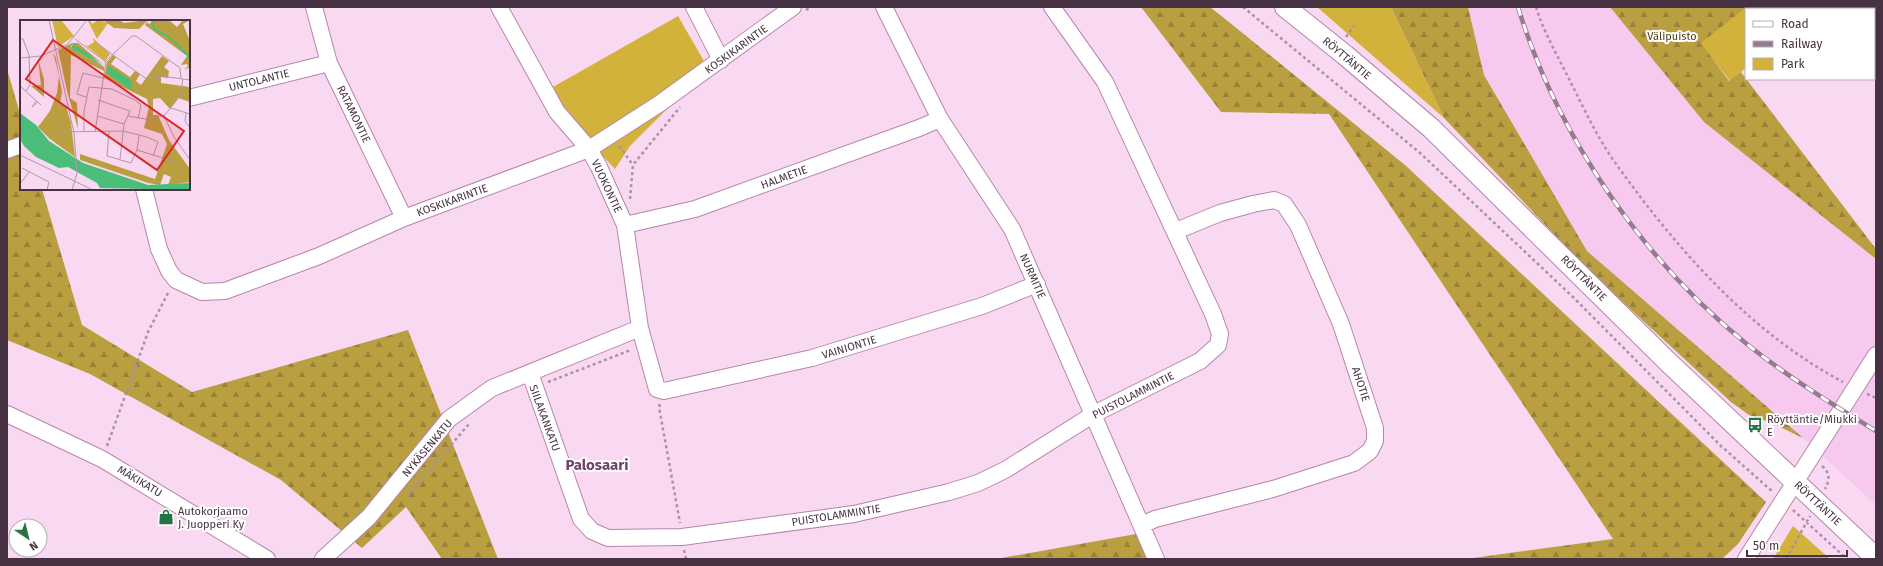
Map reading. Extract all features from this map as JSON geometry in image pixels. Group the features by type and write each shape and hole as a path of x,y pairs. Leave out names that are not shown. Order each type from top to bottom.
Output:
{"street":[{"name":"RATAMONTIE","path":"314,7 329,63 404,218"},
{"name":"VUOKONTIE","path":"499,7 557,112 589,149 630,223 640,328 644,346 660,390"},
{"path":"694,7 721,60"},
{"name":"NURMITIE","path":"884,7 940,119 1012,229 1156,559"},
{"name":"PUISTOLAMMINTIE","path":"682,537 854,514 949,492 978,483 1005,470 1094,414 1200,361 1218,345 1220,334 1213,314 1176,231 1105,82 1052,7"},
{"name":"RÖYTTÄNTIE","path":"1285,7 1345,55 1430,128 1668,362 1876,558"},
{"name":"KOSKIKARINTIE","path":"176,280 202,292 225,291 319,256 404,218 589,149 659,104 721,60 798,10"},
{"name":"UNTOLANTIE","path":"190,98 329,63"},
{"name":"HALMETIE","path":"630,223 695,209 919,128 940,119"},
{"path":"7,150 20,145"},
{"path":"144,190 159,250 176,280"},
{"name":"AHOTIE","path":"1142,525 1155,519 1273,489 1354,463 1370,451 1375,441 1376,428 1341,324 1298,225 1284,204 1274,200 1253,204 1220,213 1176,231"},
{"name":"VAINIONTIE","path":"660,390 812,358 982,306 1037,284"},
{"name":"NYKÄSENKATU","path":"323,559 369,517 450,419 492,388 532,380 640,328"},
{"path":"1746,559 1795,482 1813,458 1876,355"},
{"name":"SIILAKANKATU","path":"532,380 582,519 592,531 608,538 682,537"},
{"name":"MÄKIKATU","path":"7,414 102,458 267,559"}],"path":[{"path":"798,10 811,7"},
{"path":"1243,7 1419,152 1573,297 1721,446 1847,559"},
{"path":"1536,7 1583,106 1614,160 1661,222 1707,276 1764,328 1816,368 1855,389"},
{"path":"630,223 629,197 633,165 682,105"},
{"path":"612,135 633,165"},
{"path":"102,458 148,332 176,280"},
{"path":"532,380 644,346"},
{"path":"660,390 659,407 682,537"},
{"path":"403,500 471,422"}],"shaded area":[{"path":"1468,7 1610,7 1704,122 1876,259 1876,505 1803,438 1587,251 1484,74"}],"green space":[{"path":"1141,7 1210,7 1405,165 1766,502 1738,544 1722,559 1466,559 1613,539 1329,114 1221,112"},
{"path":"1317,7 1391,7 1444,118"},
{"path":"1391,7 1468,7 1484,75 1587,251 1803,438 1772,423 1749,415 1731,402 1588,270 1444,118"},
{"name":"Välipuisto","path":"1610,7 1747,7 1701,43 1729,81 1741,72 1745,77 1745,80 1747,80 1876,249 1876,259 1704,122"},
{"path":"1810,7 1811,8 1746,8"},
{"path":"1745,9 1745,69 1730,81 1700,43"},
{"path":"678,16 708,68 630,146 615,169 571,123 553,87"},
{"path":"7,69 20,114 20,190 42,190 82,325 192,392 408,330 498,559 442,559 406,507 362,548 281,480 90,374 7,340"},
{"path":"1793,526 1830,559 1773,559"},
{"path":"1136,534 1147,559 996,559"}],"railway":[{"path":"1518,7 1535,55 1556,102 1580,148 1608,192 1639,235 1673,275 1710,312 1748,345 1794,379 1876,431"}],"place":[{"name":"Röyttäntie/Miukki E","path":"1755,425"},
{"name":"Autokorjaamo J. Juopperi Ky","path":"166,517"}],"district":[{"name":"Palosaari","path":"597,465"}]}
